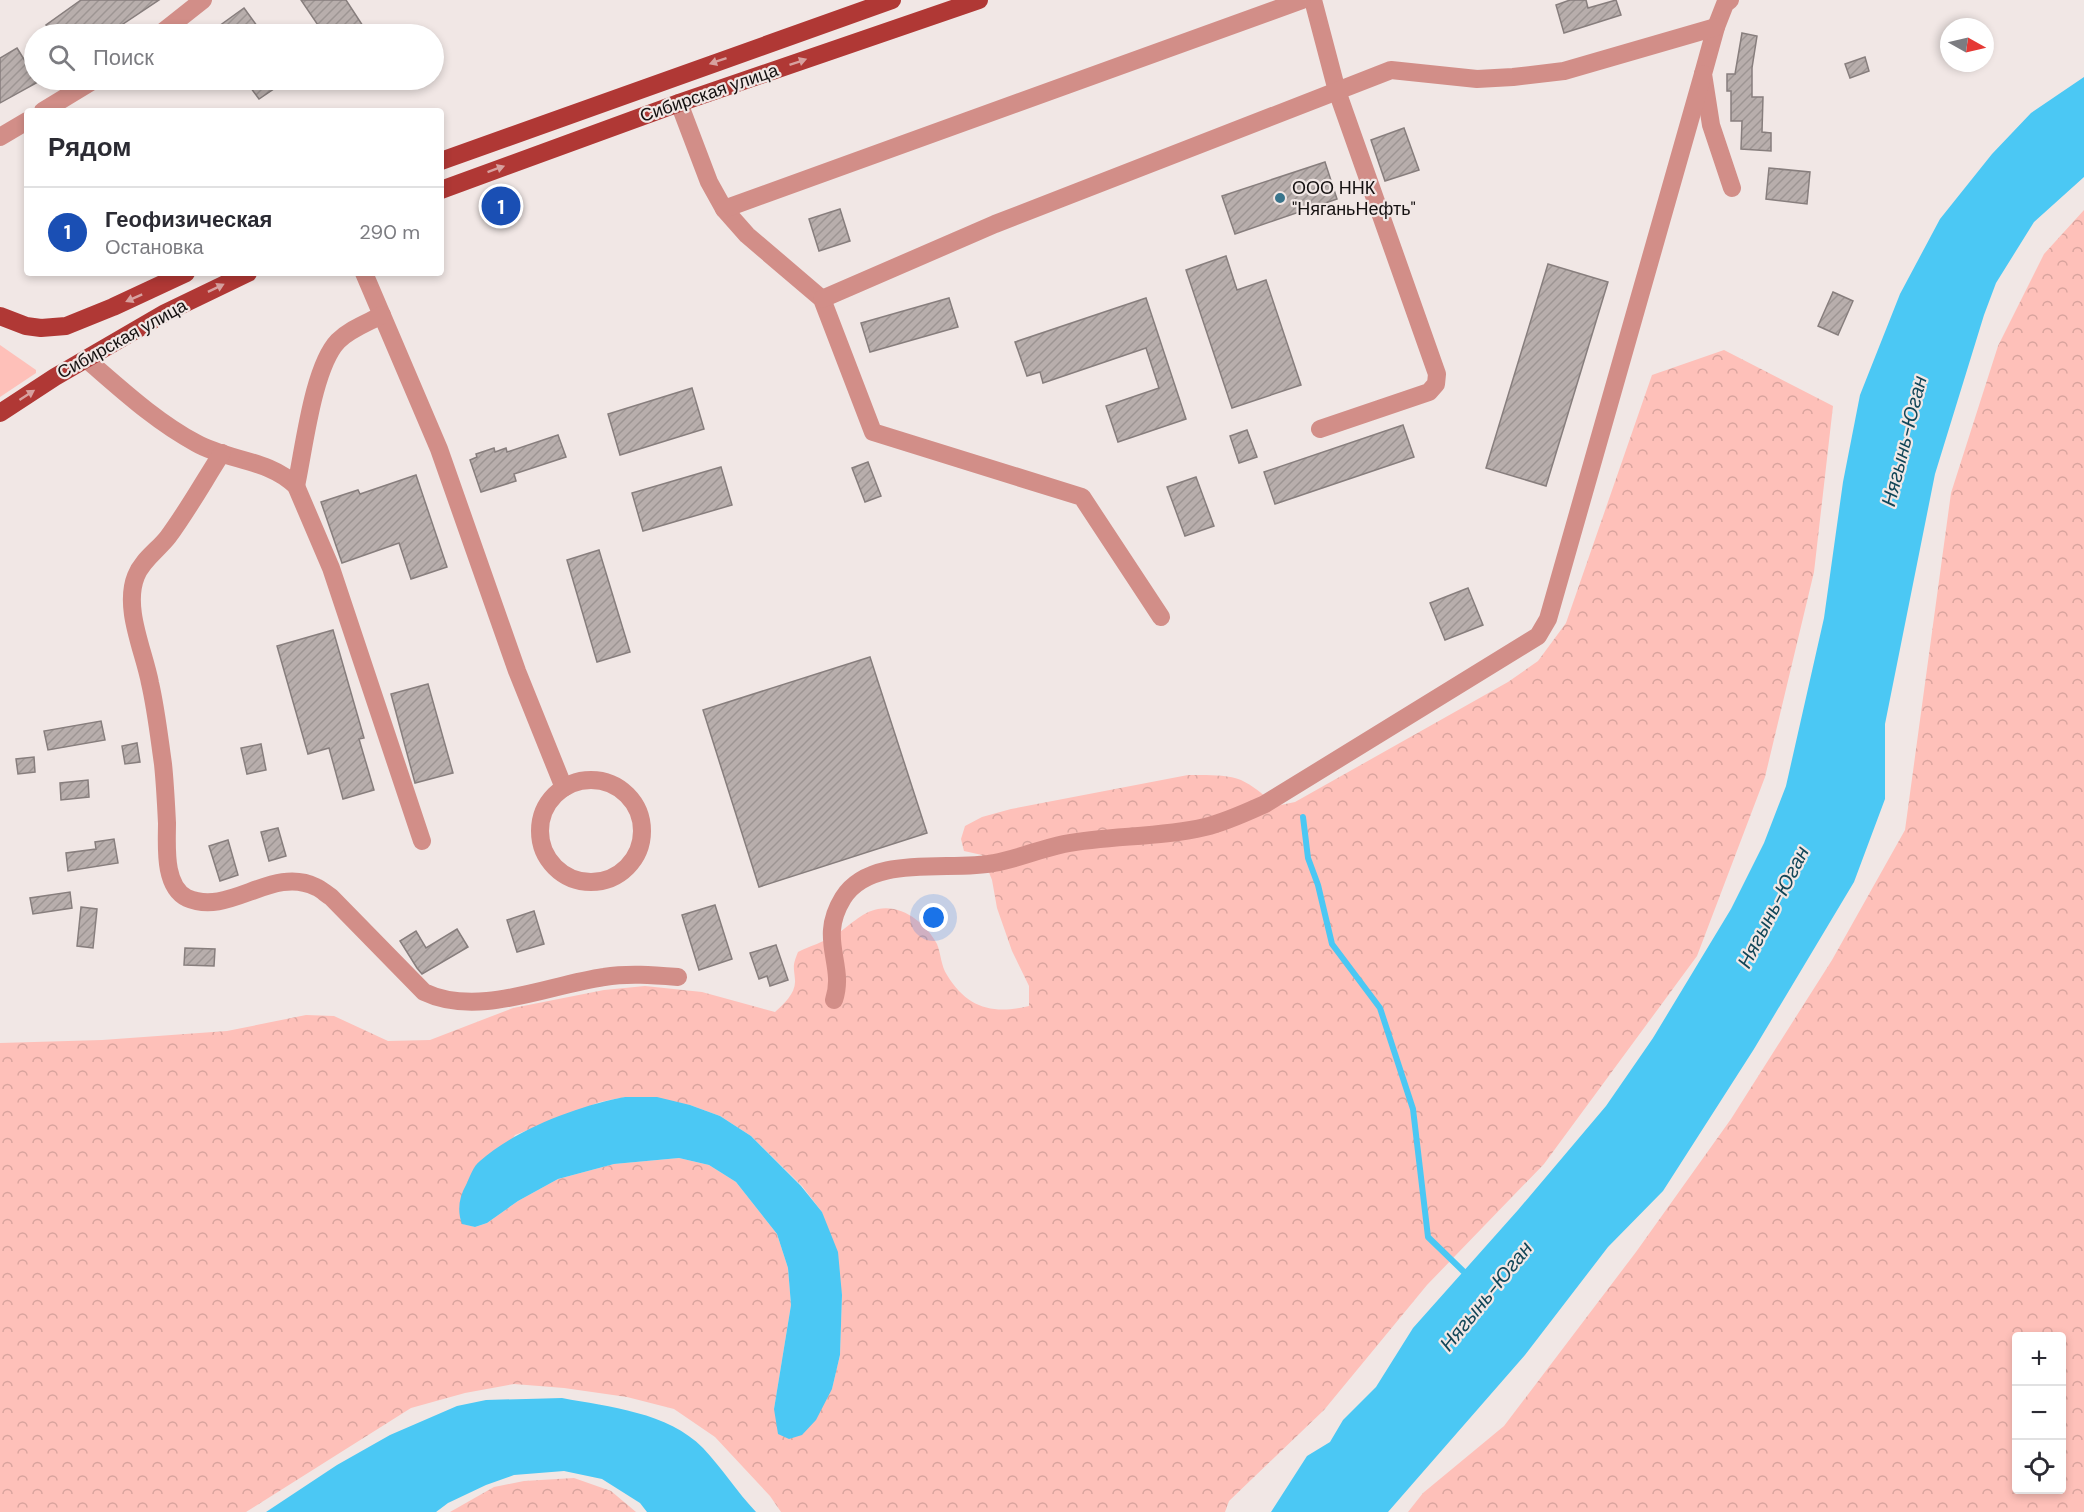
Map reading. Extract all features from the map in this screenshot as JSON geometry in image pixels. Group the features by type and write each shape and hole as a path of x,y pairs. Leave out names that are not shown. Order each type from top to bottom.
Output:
{"main road":[{"name":"Сибирская улица","path":"444,160 892,0"},
{"name":"Сибирская улица","path":"444,189 679,103 979,0"},
{"name":"Сибирская улица","path":"0,316 26,326 41,328 66,326 180,276"},
{"name":"Сибирская улица","path":"0,413 165,313 242,276"}],"lane":[{"path":"173,24 203,0"},
{"path":"724,209 1302,0"},
{"path":"1313,0 1337,91 1437,374 1436,384 1429,392 1320,429"},
{"path":"834,1000 837,981 831,929 834,916 843,897 852,887 870,876 921,866 993,863 1066,844 1203,827 1233,819 1265,804 1538,636 1548,619 1716,27 1725,4 1730,0"},
{"path":"822,299 995,224 1391,69 1476,79 1564,71 1716,27"},
{"path":"1703,74 1711,125 1732,188"},
{"path":"48,108 78,90"},
{"path":"679,103 709,182 724,209 747,235 822,299 873,432 1082,497 1161,617"},
{"path":"0,137 24,123"},
{"path":"365,276 439,449 517,671 564,788"},
{"path":"296,486 315,390 329,351 348,332 382,315"},
{"path":"86,359 174,430 199,445 273,469 296,486 331,568 422,841"},
{"path":"222,453 180,520 165,541 145,561 136,576 132,602 136,630 158,721 164,775 169,868 177,890 187,898 217,901 266,885 287,882 315,886 331,897 424,992 436,998 457,1003 483,1002 604,976 635,974 678,977"},
{"path":"591,780 608,783 624,792 635,806 641,822 641,840 635,857 623,870 608,879 590,882 573,879 557,870 546,856 540,839 540,821 546,805 558,791 564,788 574,783 591,780"}],"green space":[{"path":"2084,210 2084,1512 1408,1512 1423,1493 1504,1426 1636,1252 1731,1119 1832,960 1905,830 1951,493 1998,346 2044,254"},
{"path":"0,345 36,370 36,373 0,397"},
{"path":"1724,350 1833,406 1814,572 1765,777 1697,956 1544,1164 1427,1285 1324,1410 1229,1501 1225,1512 781,1512 770,1496 715,1437 674,1409 627,1397 514,1384 465,1393 411,1408 246,1512 0,1512 0,1043 102,1040 227,1031 306,1015 334,1016 388,1041 430,1040 513,1008 604,990 645,986 702,992 775,1012 786,1002 794,989 794,964 798,952 840,932 866,913 887,908 904,912 927,929 937,944 947,975 963,995 972,1002 1004,1010 1029,1006 1029,986 1012,951 997,908 992,880 982,855 964,851 961,839 965,826 982,817 1011,809 1188,775 1235,778 1251,785 1276,806 1295,802 1508,682 1538,661 1566,623 1652,375","holes":["625,1097 690,1105 720,1116 751,1136 802,1186 822,1212 842,1295 840,1355 832,1389 774,1409 791,1305 788,1268 777,1234 736,1182 709,1165 679,1158 614,1164 558,1179 518,1201 487,1223 475,1227 463,1224 515,1135 600,1102"]},
{"path":"574,1478 611,1491 636,1512 450,1512 494,1487 524,1481"}],"water":[{"name":"Нягынь-Юган","path":"2084,77 2084,177 2034,222 1996,283 1935,474 1885,724 1885,799 1854,882 1754,1049 1663,1191 1608,1247 1525,1355 1388,1512 1271,1512 1307,1456 1330,1442 1343,1420 1376,1387 1413,1328 1518,1210 1606,1106 1653,1038 1731,909 1764,843 1786,786 1824,618 1843,482 1860,395 1900,294 1940,219 1992,154 2031,113"},
{"path":"625,1097 657,1097 690,1105 720,1116 751,1136 801,1186 822,1212 838,1252 842,1295 840,1355 832,1389 816,1420 802,1435 789,1439 778,1434 774,1409 791,1305 788,1268 777,1234 736,1182 709,1165 679,1158 614,1164 558,1179 518,1201 487,1223 475,1227 462,1224 460,1199 475,1166 494,1150 548,1120 588,1106"},
{"path":"562,1398 618,1408 673,1426 703,1448 756,1512 647,1512 640,1503 602,1479 564,1471 514,1475 448,1503 436,1512 266,1512 337,1465 390,1435 457,1406 486,1400"}],"building":[{"path":"81,0 159,0 123,24 47,24"},
{"path":"301,0 346,0 362,24 317,24"},
{"path":"1570,0 1586,0 1588,8 1616,0 1621,15 1564,33 1556,5"},
{"path":"244,8 256,24 222,24"},
{"path":"1742,33 1757,36 1752,68 1752,97 1763,97 1762,132 1771,133 1771,151 1741,149 1742,121 1731,121 1731,91 1727,91 1727,74 1735,74"},
{"path":"17,48 24,59 24,90 0,103 0,58"},
{"path":"1865,57 1869,71 1850,78 1845,64"},
{"path":"252,90 272,90 259,99"},
{"path":"1404,128 1419,170 1385,181 1371,140"},
{"name":"ООО ННК \"НяганьНефть\"","path":"1325,162 1337,199 1235,234 1222,196"},
{"path":"1769,168 1810,172 1807,204 1766,199"},
{"path":"840,209 850,241 819,251 809,219"},
{"path":"1226,256 1237,290 1266,280 1301,385 1232,408 1186,270"},
{"path":"1548,264 1608,282 1546,486 1486,468"},
{"path":"1833,292 1853,301 1838,335 1818,326"},
{"path":"949,298 958,327 870,352 861,323"},
{"path":"1146,298 1186,419 1118,442 1106,406 1159,388 1146,348 1043,383 1040,372 1027,376 1015,342"},
{"path":"692,388 704,429 620,455 608,414"},
{"path":"1403,425 1414,457 1275,504 1264,472"},
{"path":"1247,430 1257,457 1239,463 1230,436"},
{"path":"558,435 566,457 514,474 516,481 481,492 470,460 477,457 476,454 494,448 495,452 506,448 507,452"},
{"path":"868,462 881,496 865,502 852,468"},
{"path":"721,467 732,505 643,531 632,493"},
{"path":"416,475 447,567 411,579 399,543 342,563 321,502 358,490 360,494"},
{"path":"1196,477 1214,526 1185,536 1167,487"},
{"path":"599,550 630,652 597,662 567,560"},
{"path":"1468,588 1483,625 1445,640 1430,603"},
{"path":"333,630 364,738 359,739 374,790 343,799 329,748 308,754 277,646"},
{"path":"870,657 927,833 759,887 703,710"},
{"path":"428,684 453,773 415,783 391,694"},
{"path":"101,721 105,740 48,750 44,731"},
{"path":"137,743 140,762 125,764 122,746"},
{"path":"261,744 266,770 247,774 241,748"},
{"path":"34,757 35,772 18,774 16,759"},
{"path":"88,780 89,797 61,800 60,783"},
{"path":"278,828 286,856 269,861 261,832"},
{"path":"114,839 118,863 68,871 66,853 96,849 95,842"},
{"path":"228,840 238,875 220,881 209,846"},
{"path":"70,892 72,908 33,914 30,898"},
{"path":"715,905 732,959 699,970 682,915"},
{"path":"81,907 97,909 93,948 77,946"},
{"path":"534,911 544,944 517,952 507,920"},
{"path":"457,929 468,947 422,974 400,941 416,931 426,948"},
{"path":"776,945 788,980 770,986 767,976 759,979 750,953"},
{"path":"185,948 215,949 214,966 184,965"}],"waterway":[{"path":"1303,817 1308,858 1318,885 1332,944 1380,1008 1413,1109 1428,1237 1463,1271"}],"place":[{"name":"ООО ННК \"НяганьНефть\"","path":"1280,198"},
{"name":"Геофизическая","path":"501,206"}]}
